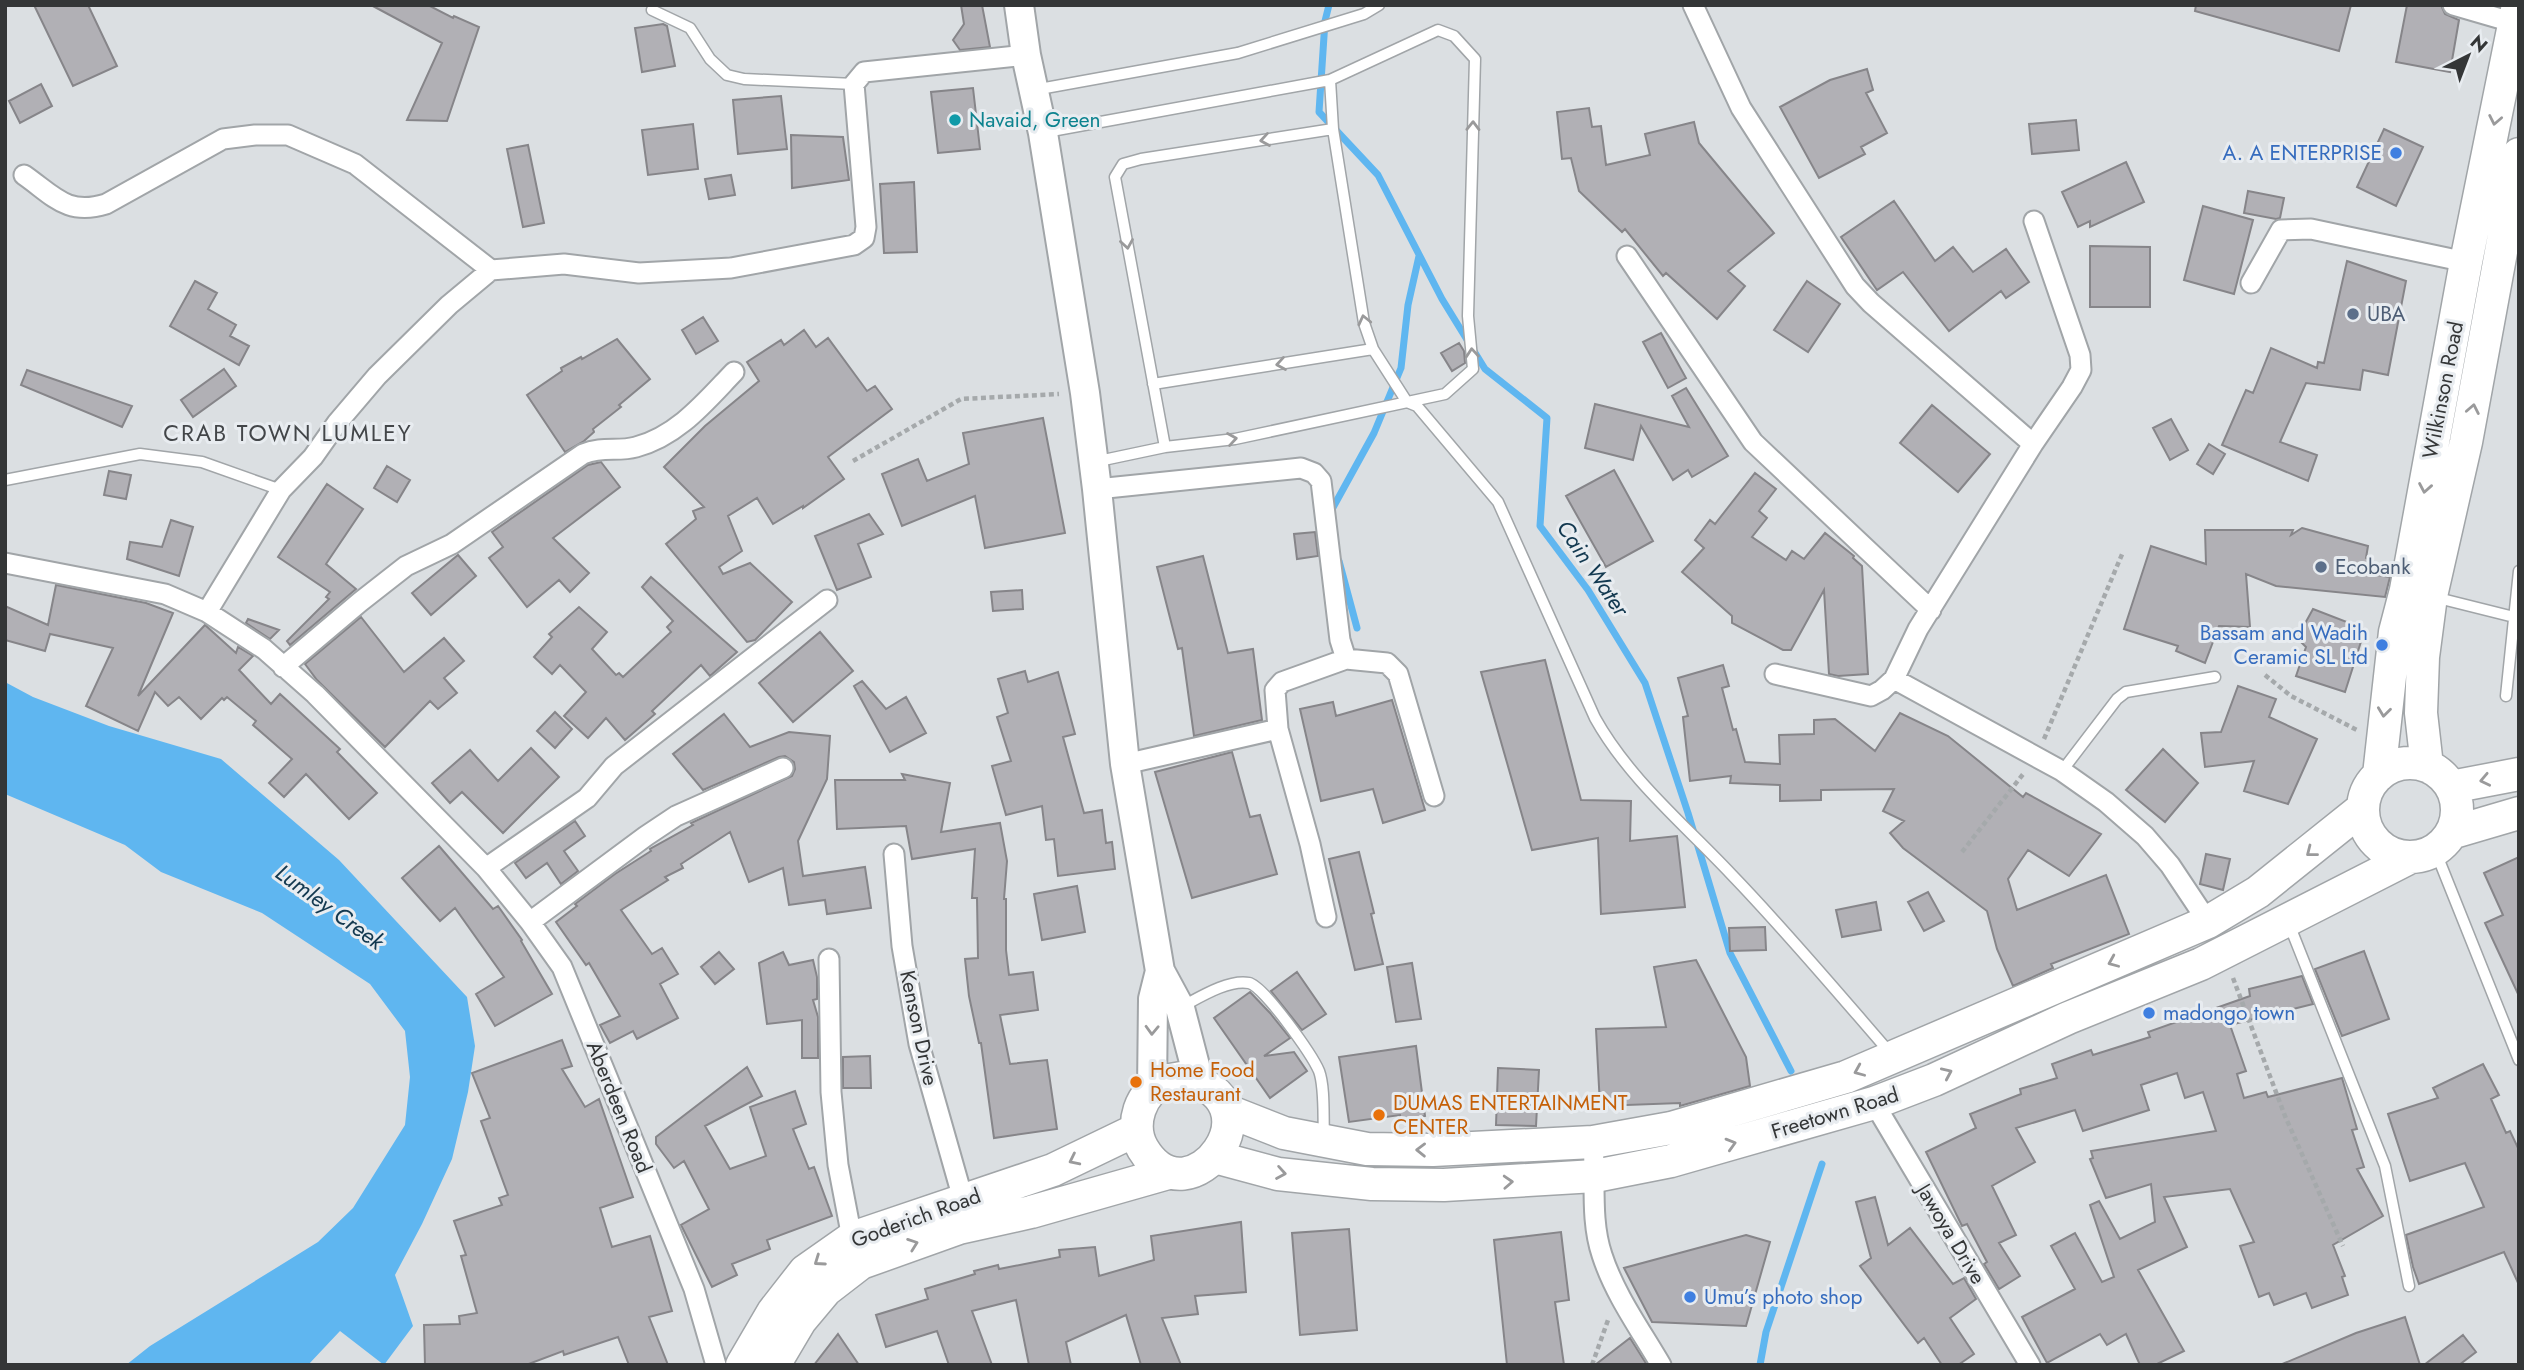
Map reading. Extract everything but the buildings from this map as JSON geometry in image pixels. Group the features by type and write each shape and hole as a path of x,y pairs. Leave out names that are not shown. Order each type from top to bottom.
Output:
{"main road":[{"path":"1019,5 1085,393 1096,475 1125,764 1160,971 1180,1008 1199,1081"},
{"name":"Wilkinson Road","path":"2427,766 2421,713 2423,657 2418,593 2466,262 2516,14"},
{"name":"Wilkinson Road","path":"2379,775 2395,632 2418,593 2466,442 2519,154"},
{"path":"2406,763 2427,766 2439,773 2451,787 2457,816 2432,847 2393,854 2376,843 2366,827 2363,808 2368,789 2379,775 2392,767 2406,763"},
{"path":"2451,787 2519,774"},
{"name":"Freetown Road","path":"1228,1111 1284,1133 1367,1149 1433,1150 1593,1142 1671,1128 1846,1077 2208,922 2258,892 2363,808"},
{"name":"Freetown Road","path":"1214,1157 1278,1174 1371,1184 1444,1185 1595,1176 1671,1161 1874,1103 1934,1080 2068,1018 2200,964 2432,847 2519,813"},
{"path":"1152,1090 1153,999 1160,971"},
{"path":"1182,1078 1199,1081 1214,1091 1228,1111 1225,1140 1214,1157 1201,1168 1185,1173 1168,1172 1151,1159 1143,1148 1136,1130 1141,1104 1152,1090 1166,1081 1182,1078"},
{"name":"Goderich Road","path":"743,1365 773,1312 805,1271 852,1238 1053,1170 1136,1130"},
{"name":"Goderich Road","path":"774,1365 800,1321 826,1290 861,1264 959,1228 1031,1212 1168,1172"}],"street":[{"path":"1693,5 1741,108 1855,286 2033,444"},
{"path":"2453,5 2516,14"},
{"path":"207,612 281,491 377,376 449,305 491,270 564,264 639,273 730,268 854,244 864,238 866,227 854,84 864,72 1026,55"},
{"path":"24,175 67,205 87,210 106,204 223,139 288,135 355,164 491,270"},
{"path":"1775,674 1871,696 1894,679 1917,629 2072,387 2081,370 2080,355 2034,221"},
{"path":"2251,283 2281,230 2321,231 2466,262"},
{"path":"1627,256 1753,442 1930,610"},
{"path":"283,667 407,566 452,544 583,454 597,448 633,448 652,442 689,419 734,372"},
{"path":"1096,475 1301,468 1314,473 1321,481 1340,640 1346,659"},
{"name":"Aberdeen Road","path":"5,563 166,594 207,612 264,649 314,694 486,868 562,967 694,1289 716,1365"},
{"path":"486,868 586,798 614,766 827,600"},
{"path":"1326,917 1310,844 1278,729 1275,690 1282,682 1346,659 1387,663 1398,674 1434,796"},
{"path":"1894,679 2062,771 2106,802 2145,836 2183,883 2208,922"},
{"path":"1125,764 1278,729"},
{"path":"530,922 676,816 783,768"},
{"name":"Kenson Drive","path":"894,854 902,946 919,1044 963,1199"},
{"path":"829,958 831,1092 838,1165 852,1238"},
{"name":"Jawoya Drive","path":"1874,1103 2030,1365"},
{"path":"1593,1142 1595,1215 1601,1253 1617,1293 1661,1365"}],"lane":[{"path":"1033,90 1237,53 1364,15 1379,5"},
{"path":"652,10 690,28 710,59 727,75 744,79 854,84"},
{"path":"1042,133 1330,80 1438,30 1454,36 1475,59 1468,316 1473,369 1445,394 1235,439 1165,447 1096,475"},
{"path":"1330,80 1333,129 1364,323 1373,349 1407,401 1417,406 1498,502 1595,718 1611,747 1633,774 1769,914 1893,1057"},
{"path":"1165,447 1115,177 1123,164 1141,159 1333,129"},
{"path":"1153,384 1373,349"},
{"path":"5,480 140,454 202,461 281,491"},
{"path":"2505,696 2519,571"},
{"path":"2418,593 2514,617"},
{"path":"2062,771 2117,699 2126,692 2215,677"},
{"path":"2432,847 2519,1060"},
{"path":"2287,920 2385,1166 2409,1286"},
{"path":"1180,1008 1217,988 1247,982 1261,988 1310,1054 1320,1073 1324,1142"}],"path":[{"path":"853,461 961,399 1085,393"},
{"path":"1962,852 2036,758 2123,552"},
{"path":"2265,675 2291,696 2381,742"},
{"path":"2224,952 2285,1116 2343,1246"},
{"path":"1592,1365 1617,1293"}],"water":[{"name":"Lumley Creek","path":"5,682 33,697 109,726 221,759 339,860 467,997 475,1046 468,1092 452,1159 395,1275 413,1326 384,1365 340,1331 308,1365 126,1365 150,1346 318,1242 353,1208 405,1125 410,1077 405,1031 370,984 262,913 161,872 125,845 5,794"}],"waterway":[{"name":"Cain Water","path":"1329,5 1325,21 1319,112 1378,175 1442,299 1485,369 1547,418 1540,526 1588,590 1645,683 1730,953 1791,1071"},
{"path":"1330,513 1374,433 1401,368 1408,305 1419,256"},
{"path":"1339,561 1357,628"},
{"name":"Cain Water","path":"1760,1365 1766,1332 1822,1164"}],"place":[{"name":"Navaid, Green","path":"955,120"},
{"name":"A. A ENTERPRISE","path":"2396,153"},
{"name":"UBA","path":"2353,314"},
{"name":"Ecobank","path":"2321,567"},
{"name":"Bassam and Wadih Ceramic SL Ltd","path":"2382,645"},
{"name":"madongo town","path":"2149,1013"},
{"name":"Home Food Restaurant","path":"1136,1082"},
{"name":"DUMAS ENTERTAINMENT CENTER","path":"1379,1115"},
{"name":"Umu’s photo shop","path":"1690,1297"}],"district":[{"name":"CRAB TOWN LUMLEY","path":"288,433"}]}
